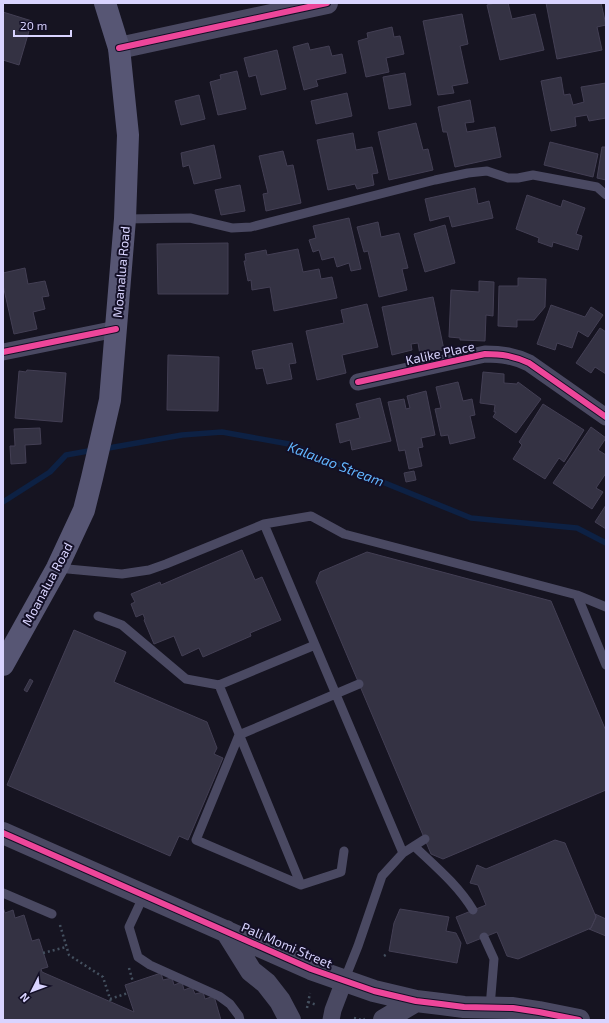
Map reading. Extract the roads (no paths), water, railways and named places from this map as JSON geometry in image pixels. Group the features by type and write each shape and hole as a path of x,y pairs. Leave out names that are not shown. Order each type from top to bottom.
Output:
{"main road":[{"name":"Moanalua Road","path":"3,665 57,568 84,510 110,400 125,219 128,135 119,48 104,3"}],"street":[{"path":"119,48 327,3"},
{"path":"3,352 116,329"},
{"name":"Kalike Place","path":"358,382 485,354 504,355 529,363 606,417"},
{"name":"Pali Momi Street","path":"3,833 311,969 382,994 416,1001 464,1007 513,1008 579,1020"},
{"path":"226,931 251,971 266,983 280,1001 290,1020"},
{"path":"331,1020 333,1010 344,981"},
{"path":"375,1017 416,1001"}],"lane":[{"path":"125,219 190,218 232,228 251,227 435,180 468,173 487,171 508,178 533,175 597,187 606,195"},
{"path":"57,568 122,574 149,570 264,524 311,516 344,534 577,595 606,607"},
{"path":"264,524 404,853"},
{"path":"577,595 606,665"},
{"path":"98,616 122,626 186,679 219,685 315,645"},
{"path":"344,851 341,872 301,885 196,840 239,735 359,684"},
{"path":"219,685 301,885"},
{"path":"344,981 358,946 382,876 404,853 425,839"},
{"path":"414,846 458,889 473,910"},
{"path":"3,893 52,914"},
{"path":"144,895 129,927 138,957 150,965 219,996 230,1004 239,1016 240,1020"},
{"path":"484,937 494,959 490,1007"}],"waterway":[{"name":"Kalauao Stream","path":"103,449 182,435 222,432 289,444 471,518 577,528 606,543"},
{"name":"Kalauao Stream","path":"3,502 50,472 66,455 94,450"}]}
